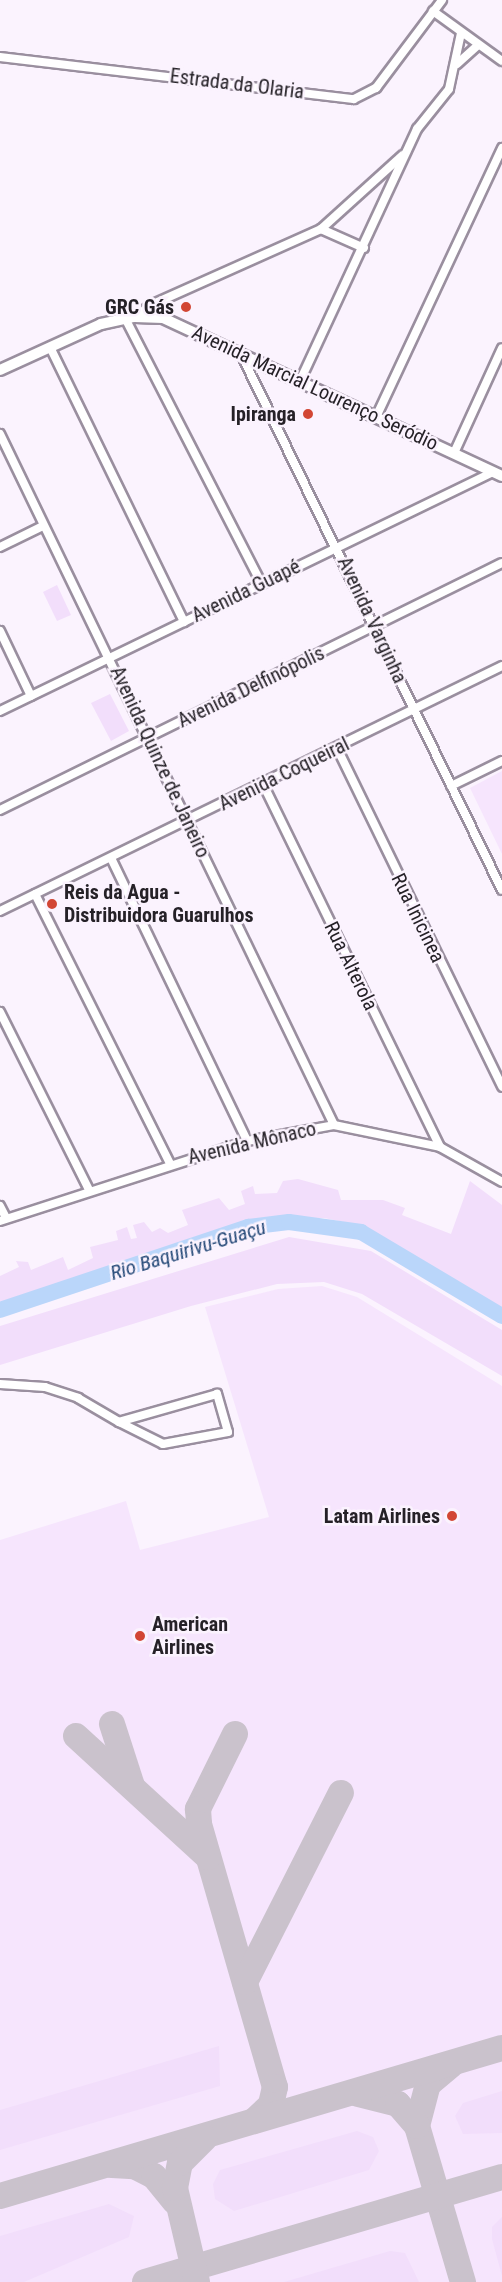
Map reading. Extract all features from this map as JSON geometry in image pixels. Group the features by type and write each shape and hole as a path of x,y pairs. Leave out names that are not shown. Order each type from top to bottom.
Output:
{"main road":[{"name":"Avenida Marcial Lourenço Seródio","path":"130,318 163,318 377,415 497,474"},
{"path":"0,370 50,347 130,318"}],"street":[{"name":"Estrada da Olaria","path":"0,57 354,99 376,88 442,0"},
{"path":"433,11 502,61"},
{"path":"300,381 364,248 405,153 449,89 457,64 461,33"},
{"path":"457,64 478,45"},
{"path":"377,415 502,148"},
{"path":"261,583 130,318 321,229 405,153"},
{"path":"321,229 364,248"},
{"path":"50,347 184,622"},
{"path":"454,453 502,348"},
{"name":"Avenida Varginha","path":"240,352 337,547 502,890"},
{"name":"Avenida Quinze de Janeiro","path":"0,434 43,526 112,657 187,822 334,1125"},
{"name":"Avenida Guapé","path":"0,711 261,583 497,474"},
{"path":"0,547 43,526"},
{"name":"Avenida Delfinópolis","path":"0,810 502,563"},
{"path":"0,631 31,696"},
{"name":"Avenida Coqueiral","path":"0,911 187,822 502,666"},
{"name":"Rua Inicinea","path":"337,748 502,1087"},
{"path":"451,786 502,761"},
{"name":"Rua Alterola","path":"263,784 440,1147"},
{"path":"111,858 247,1141"},
{"path":"35,894 170,1164"},
{"path":"0,1012 89,1190"},
{"name":"Avenida Mônaco","path":"3,1220 89,1190 247,1141 334,1125 440,1147 502,1182"},
{"path":"0,1206 3,1220"},
{"path":"0,1384 45,1387 164,1444 228,1432 217,1394 119,1422"}],"shaded area":[{"path":"57,585 71,615 57,621 43,592"},
{"path":"110,694 129,731 111,741 91,703"},
{"path":"502,771 502,854 470,788"},
{"path":"298,1179 338,1190 341,1200 383,1200 405,1208 402,1215 451,1234 470,1181 502,1205 502,1316 387,1246 389,1241 358,1225 324,1218 247,1222 0,1305 0,1276 19,1267 16,1261 28,1262 31,1270 63,1257 68,1270 93,1258 90,1247 118,1240 116,1231 127,1227 131,1239 137,1238 133,1225 144,1222 152,1232 160,1228 168,1233 188,1225 182,1210 219,1198 229,1210 245,1204 241,1191 253,1186 255,1194 277,1193 283,1181"},
{"path":"289,1237 371,1251 502,1330 502,1376 362,1294 324,1282 277,1284 191,1306 0,1365 0,1326"},
{"path":"322,1286 357,1297 502,1386 502,2282 0,2282 0,1540 126,1501 140,1550 269,1517 205,1307 278,1289"},
{"path":"219,2046 220,2086 0,2150 0,2110"},
{"path":"502,2091 502,2133 463,2134 455,2116 463,2103"},
{"path":"357,2131 373,2137 379,2151 369,2170 234,2211 215,2199 213,2184 220,2170"},
{"path":"109,2204 134,2216 129,2237 24,2282 0,2282 0,2236"},
{"path":"502,2217 502,2276 492,2239 492,2227"},
{"path":"390,2251 405,2253 419,2282 284,2282"}],"waterway":[{"name":"Rio Baquirivu-Guaçu","path":"0,1310 248,1227 289,1222 361,1232 502,1316"}],"taxiway":[{"path":"112,1724 132,1786"},
{"path":"235,1734 198,1809 199,1824 275,2087 271,2105 254,2121"},
{"path":"76,1736 208,1857"},
{"path":"245,1982 341,1793"},
{"path":"0,2196 502,2048"},
{"path":"451,2065 428,2084 417,2126 463,2282"},
{"path":"358,2094 398,2104 417,2126"},
{"path":"197,2282 175,2188 180,2163 205,2138"},
{"path":"112,2165 134,2166 154,2176 175,2202"},
{"path":"145,2282 502,2177"}],"place":[{"name":"GRC Gás","path":"186,307"},
{"name":"Ipiranga","path":"308,414"},
{"name":"Reis da Agua - Distribuidora Guarulhos","path":"52,904"},
{"name":"Latam Airlines","path":"452,1516"},
{"name":"American Airlines","path":"140,1636"}]}
